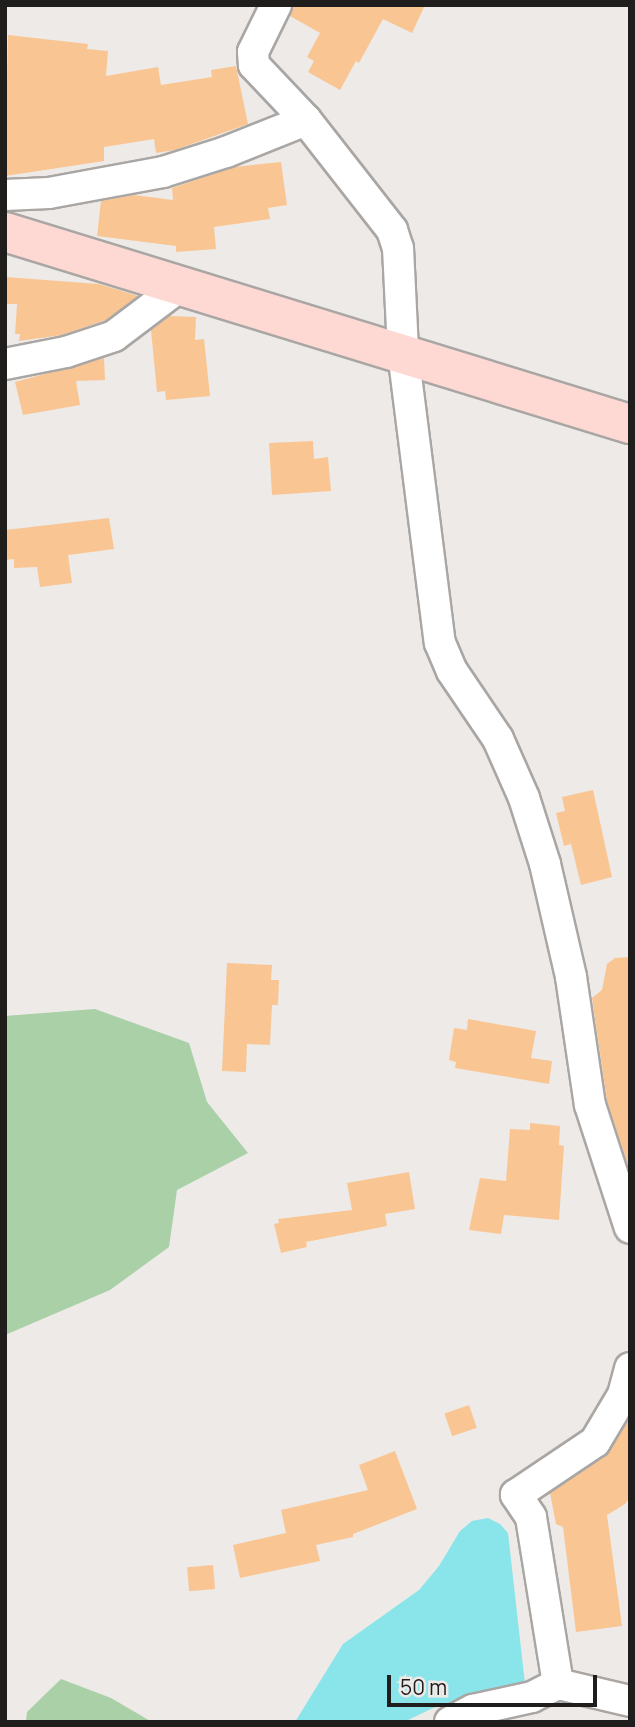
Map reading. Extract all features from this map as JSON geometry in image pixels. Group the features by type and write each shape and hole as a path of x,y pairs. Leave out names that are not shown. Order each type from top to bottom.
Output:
{"street":[{"path":"276,5 253,52 254,65 306,120 392,230 398,248 403,352 440,643 452,671 498,739 524,797 545,864 571,977 590,1105 630,1228"},
{"path":"5,195 49,193 163,172 226,152 306,120"},
{"path":"5,232 403,352 630,424"},
{"path":"5,364 66,352 114,336 180,286"},
{"path":"558,1684 531,1517 516,1495 595,1442 623,1395 630,1368"},
{"path":"450,1722 473,1710 532,1697 558,1684 630,1701"}],"green space":[{"path":"95,1009 189,1043 207,1102 248,1153 177,1190 169,1247 110,1290 5,1335 5,1016"},
{"path":"61,1679 111,1698 152,1722 26,1722 27,1712"}],"water":[{"path":"488,1518 500,1524 508,1533 525,1684 433,1708 404,1722 295,1722 343,1644 419,1590 439,1566 460,1531 472,1521"}],"building":[{"path":"293,5 425,5 412,33 383,19 359,63 356,61 340,90 308,72 314,61 307,57 320,33 290,16"},
{"path":"8,35 88,44 87,49 108,51 106,76 158,67 161,85 212,77 211,70 236,66 248,124 175,150 156,153 154,139 104,147 104,161 5,176"},
{"path":"281,162 287,205 268,208 270,219 214,227 216,249 176,252 176,246 97,236 101,201 134,195 173,200 172,188 234,167"},
{"path":"5,277 99,284 138,296 106,320 62,335 19,341 20,334 15,334 17,304 5,304"},
{"path":"169,316 196,317 195,340 204,339 210,396 166,400 165,391 157,392 151,330"},
{"path":"104,358 105,380 76,381 80,405 23,415 15,382"},
{"path":"313,441 314,459 328,457 331,491 272,495 269,443"},
{"path":"109,518 114,549 68,555 72,583 40,587 37,567 14,568 14,559 5,560 5,530"},
{"path":"593,790 612,877 581,885 571,844 564,846 556,813 565,811 562,797"},
{"path":"630,957 630,1171 607,1101 592,998 602,990 607,964 615,958"},
{"path":"227,963 272,965 271,980 279,980 278,1005 272,1005 270,1045 247,1044 246,1072 222,1071"},
{"path":"468,1019 536,1031 531,1058 552,1061 549,1084 455,1068 456,1062 449,1060 454,1028 467,1030"},
{"path":"530,1123 560,1126 559,1145 564,1146 559,1220 504,1215 501,1234 469,1230 480,1178 506,1181 510,1129 530,1130"},
{"path":"409,1172 415,1209 385,1214 387,1226 306,1242 307,1247 281,1253 274,1224 279,1223 278,1219 352,1210 347,1183"},
{"path":"469,1405 477,1428 452,1436 444,1413"},
{"path":"630,1418 630,1497 625,1504 607,1515 622,1626 576,1632 563,1527 556,1524 550,1493 605,1456"},
{"path":"395,1451 417,1509 353,1534 353,1537 316,1545 320,1561 240,1578 233,1545 286,1533 281,1510 368,1490 359,1465"},
{"path":"213,1565 215,1589 189,1591 187,1567"}]}
